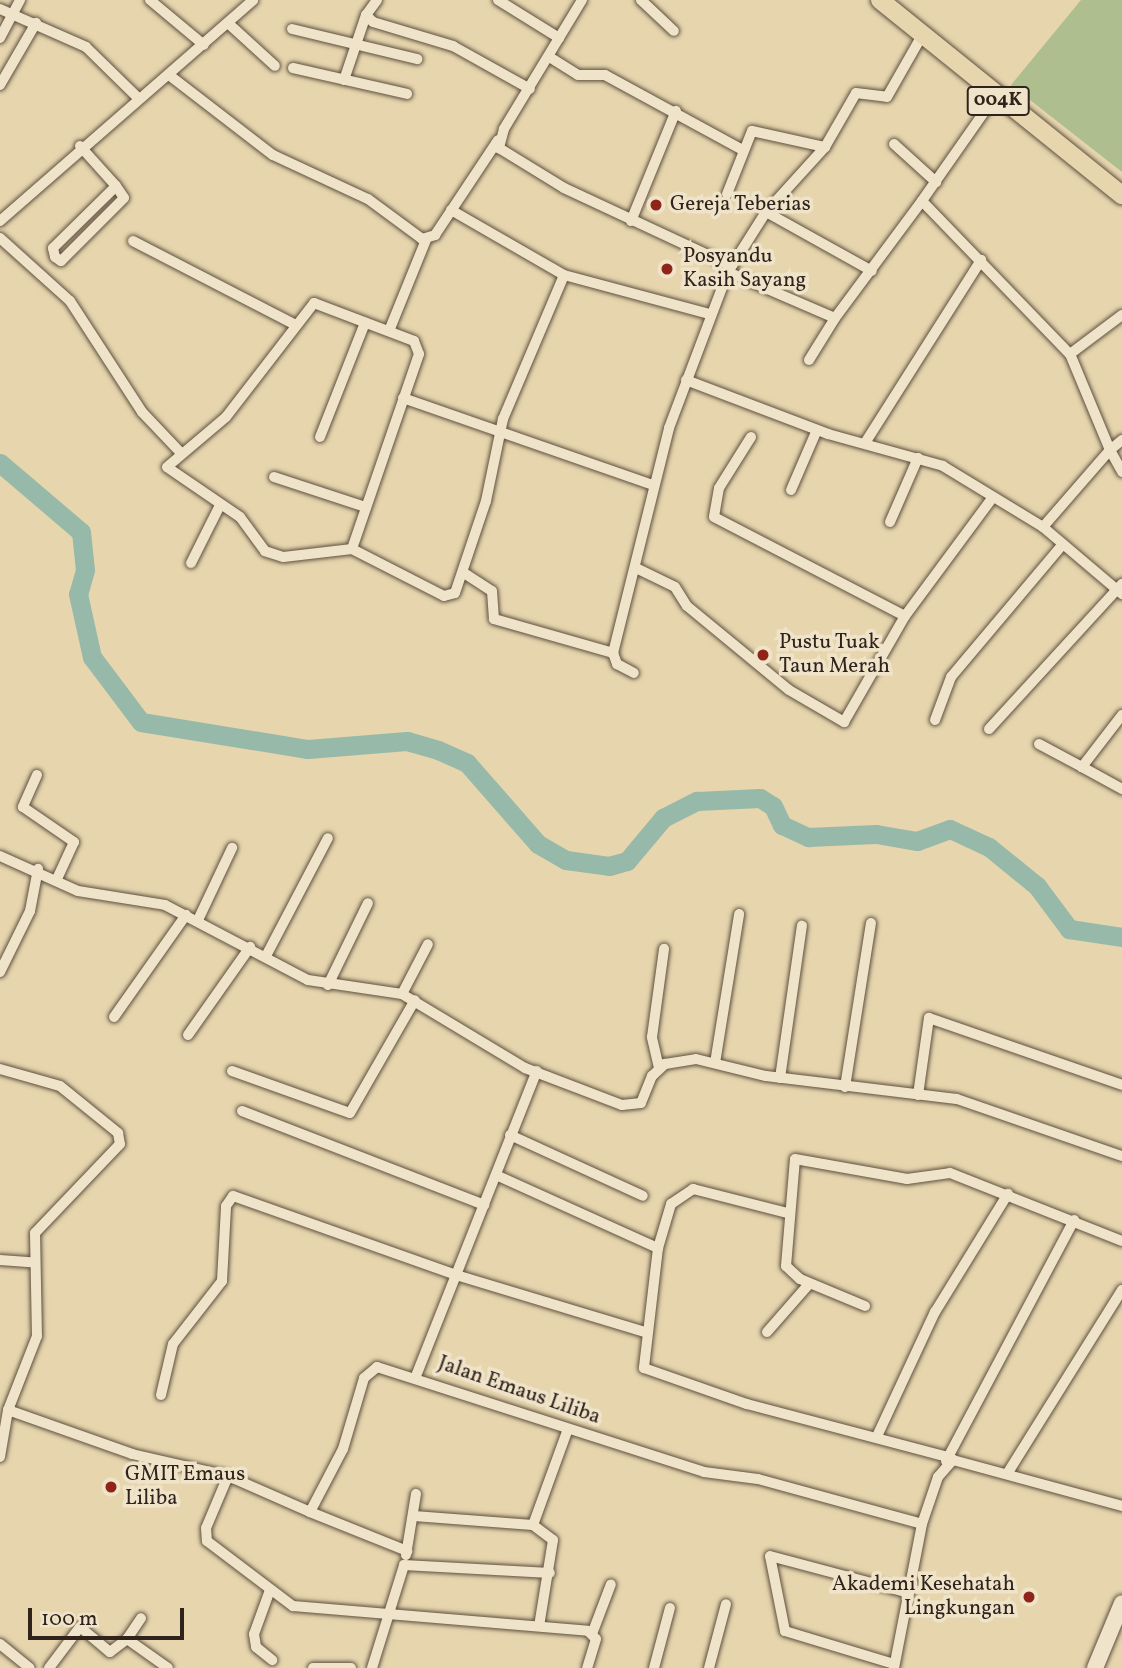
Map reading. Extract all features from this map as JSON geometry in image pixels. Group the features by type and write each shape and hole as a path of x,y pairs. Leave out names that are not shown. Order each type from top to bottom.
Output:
{"main road":[{"name":"004K","path":"880,0 923,34 994,98 1122,195"},
{"path":"1095,1668 1122,1603"}],"street":[{"path":"0,38 20,0"},
{"path":"150,0 204,45"},
{"path":"0,221 80,146 137,97 169,75 253,0"},
{"path":"344,80 366,15 377,0"},
{"path":"498,0 558,42"},
{"path":"389,331 426,240 451,210 498,140 551,58 582,0"},
{"path":"641,0 674,31"},
{"path":"0,9 86,47 137,97"},
{"path":"366,15 453,46 530,89"},
{"path":"0,85 36,23"},
{"path":"229,24 275,66"},
{"path":"292,29 417,59"},
{"path":"634,673 617,664 614,653 636,568 653,485 686,380 730,269 766,212 825,147 856,93 887,97 923,34"},
{"path":"551,58 578,75 605,75 676,111 741,149"},
{"path":"293,68 407,94"},
{"path":"169,75 273,155 368,199 426,240"},
{"path":"809,360 835,318 872,271 994,98"},
{"path":"631,221 676,111"},
{"path":"727,194 741,149 752,131 825,147"},
{"path":"498,140 509,158 631,221 835,318"},
{"path":"894,144 936,182"},
{"path":"80,146 116,186 124,196 120,205 59,260 53,248 116,186"},
{"path":"922,201 1070,354 1110,450 1122,472"},
{"path":"451,210 564,275 710,314"},
{"path":"766,212 872,271"},
{"path":"0,238 70,301 142,412 180,452"},
{"path":"134,241 296,325"},
{"path":"865,443 981,260"},
{"path":"352,549 419,348 389,331 314,303 226,417 180,452 169,464 170,474 240,517 270,554 352,549 444,596 455,593 464,573 500,432 564,275"},
{"path":"1070,354 1122,315"},
{"path":"320,437 365,323"},
{"path":"686,380 817,430 918,458 956,472 1043,527 1120,590 989,729"},
{"path":"403,398 653,485"},
{"path":"791,489 817,430"},
{"path":"751,437 719,488 713,517 905,616"},
{"path":"1043,527 1067,495 1122,440"},
{"path":"890,522 918,458"},
{"path":"274,478 366,508"},
{"path":"636,568 675,587 688,606 779,682 843,722 905,616 993,497"},
{"path":"191,563 220,505"},
{"path":"935,719 951,677 1062,545"},
{"path":"464,573 492,591 495,619 614,653"},
{"path":"1082,767 1122,715"},
{"path":"1039,744 1122,789"},
{"path":"37,775 23,807 74,842 56,881"},
{"path":"266,956 328,838"},
{"path":"198,919 232,848"},
{"path":"0,856 38,869 56,881 90,894 150,900 198,919 266,956 328,985 402,994 483,1045 537,1071 630,1107 641,1102 659,1068 652,1037 664,949"},
{"path":"0,972 30,911 38,869"},
{"path":"328,985 368,903"},
{"path":"715,1063 739,914"},
{"path":"114,1017 187,915"},
{"path":"845,1087 871,923"},
{"path":"780,1078 802,926"},
{"path":"402,994 428,944"},
{"path":"188,1035 250,947"},
{"path":"232,1071 349,1113 415,1000"},
{"path":"918,1095 929,1018 1122,1085"},
{"path":"659,1068 682,1059 715,1063 780,1078 918,1095 989,1108 1122,1156"},
{"path":"0,1069 60,1086 120,1140 109,1163 40,1226 31,1262 37,1336 8,1410 1,1435 0,1457"},
{"path":"416,1376 537,1071"},
{"path":"242,1111 484,1205"},
{"path":"510,1135 643,1196"},
{"path":"865,1306 809,1284 786,1266 792,1224 787,1213 795,1159 906,1179 950,1173 1122,1241"},
{"path":"496,1175 658,1248"},
{"path":"787,1213 693,1189 671,1204 658,1248 659,1274 645,1332 644,1368 747,1404 878,1434 946,1462 958,1460 1122,1506"},
{"path":"878,1434 935,1312 1008,1194"},
{"path":"161,1395 173,1344 222,1281 226,1206 233,1196 456,1275 645,1332"},
{"path":"909,1593 770,1556 785,1631 894,1666 909,1593 922,1524 946,1462 1074,1220"},
{"path":"0,1260 31,1262"},
{"path":"766,1332 809,1284"},
{"path":"1007,1474 1122,1290"},
{"name":"Jalan Emaus Liliba","path":"310,1512 343,1449 368,1371 384,1367 704,1472 758,1479 922,1524"},
{"path":"8,1410 132,1454 228,1476 407,1551"},
{"path":"533,1525 568,1429"},
{"path":"228,1476 205,1535 224,1558 270,1590 309,1611 539,1626 592,1634"},
{"path":"372,1668 392,1616 414,1516 416,1494"},
{"path":"414,1516 533,1525 553,1540 550,1573 539,1626"},
{"path":"404,1565 550,1573"},
{"path":"587,1668 592,1634 611,1584"},
{"path":"270,1590 254,1634 257,1647 272,1660"},
{"path":"709,1668 726,1604"},
{"path":"654,1668 670,1608"},
{"path":"49,1668 78,1627 110,1652 127,1639 141,1618"},
{"path":"127,1639 168,1668"},
{"path":"0,1644 30,1668"},
{"path":"300,1662 313,1666 351,1668"}],"green space":[{"path":"1081,0 1122,0 1122,172 1011,85"}],"waterway":[{"path":"0,463 81,532 85,570 78,594 92,657 141,722 308,749 407,741 438,750 467,763 538,844 566,860 609,866 627,861 663,818 697,801 760,798 773,806 782,825 808,837 876,834 917,841 950,829 989,847 1037,886 1069,929 1122,937"}],"place":[{"name":"Gereja Teberias","path":"656,205"},
{"name":"Posyandu Kasih Sayang","path":"667,269"},
{"name":"Pustu Tuak Taun Merah","path":"763,655"},
{"name":"GMIT Emaus Liliba","path":"111,1487"},
{"name":"Akademi Kesehatah Lingkungan","path":"1029,1597"}]}
